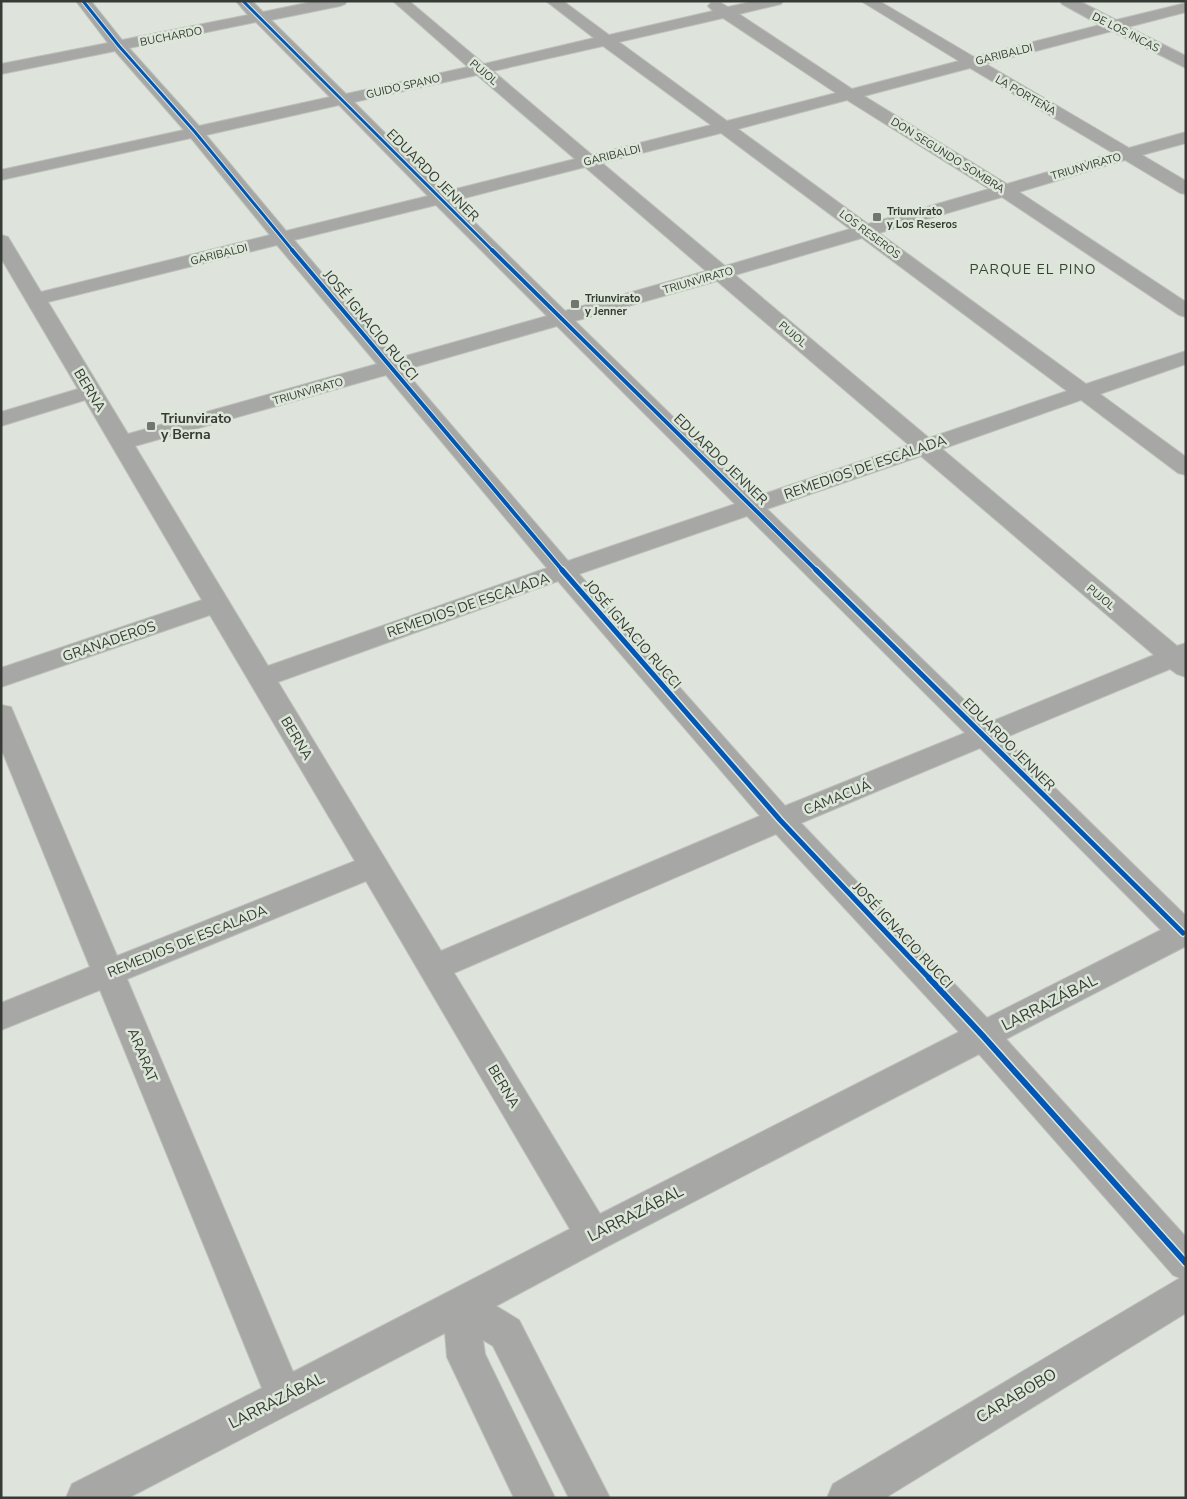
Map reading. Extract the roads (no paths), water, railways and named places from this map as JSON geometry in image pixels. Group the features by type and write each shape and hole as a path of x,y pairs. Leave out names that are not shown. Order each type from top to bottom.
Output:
{"street":[{"name":"JOSÉ IGNACIO RUCCI","path":"83,1 119,46 196,132 282,238 563,571 780,820 983,1036 1186,1264"},
{"name":"EDUARDO JENNER","path":"243,1 561,319 752,505 1184,933"},
{"name":"BUCHARDO","path":"1,69 340,1"},
{"name":"PUJOL","path":"400,1 722,273 924,448 1182,659"},
{"name":"LOS RESEROS","path":"553,1 1186,468"},
{"name":"DON SEGUNDO SOMBRA","path":"708,1 849,94 1004,190 1186,311"},
{"name":"GUIDO SPANO","path":"1,175 344,100 776,1"},
{"name":"LA PORTEÑA","path":"868,1 1186,189"},
{"name":"DE LOS INCAS","path":"1067,1 1186,63"},
{"name":"GARIBALDI","path":"37,299 725,127 1186,7"},
{"name":"TRIUNVIRATO","path":"122,443 722,273 1186,137"},
{"name":"BERNA","path":"2,244 37,299 90,392 592,1234"},
{"name":"REMEDIOS DE ESCALADA","path":"261,678 752,505 924,448 1186,357"},
{"path":"1,418 90,392"},
{"name":"GRANADEROS","path":"1,678 216,604"},
{"name":"CAMACUÁ","path":"434,968 780,820 1182,659"},
{"name":"ARARAT","path":"1,714 284,1396"},
{"name":"REMEDIOS DE ESCALADA","path":"1,1017 373,866"},
{"name":"LARRAZÁBAL","path":"86,1498 461,1306 592,1234 1184,933"},
{"name":"CARABOBO","path":"846,1498 1186,1293"},
{"path":"461,1306 466,1357 535,1498"},
{"path":"461,1306 506,1333 590,1498"}],"place":[{"name":"Triunvirato y Los Reseros","path":"877,217"},
{"name":"Triunvirato y Jenner","path":"575,304"},
{"name":"Triunvirato y Berna","path":"151,426"}],"district":[{"name":"PARQUE EL PINO","path":"1033,269"}]}
